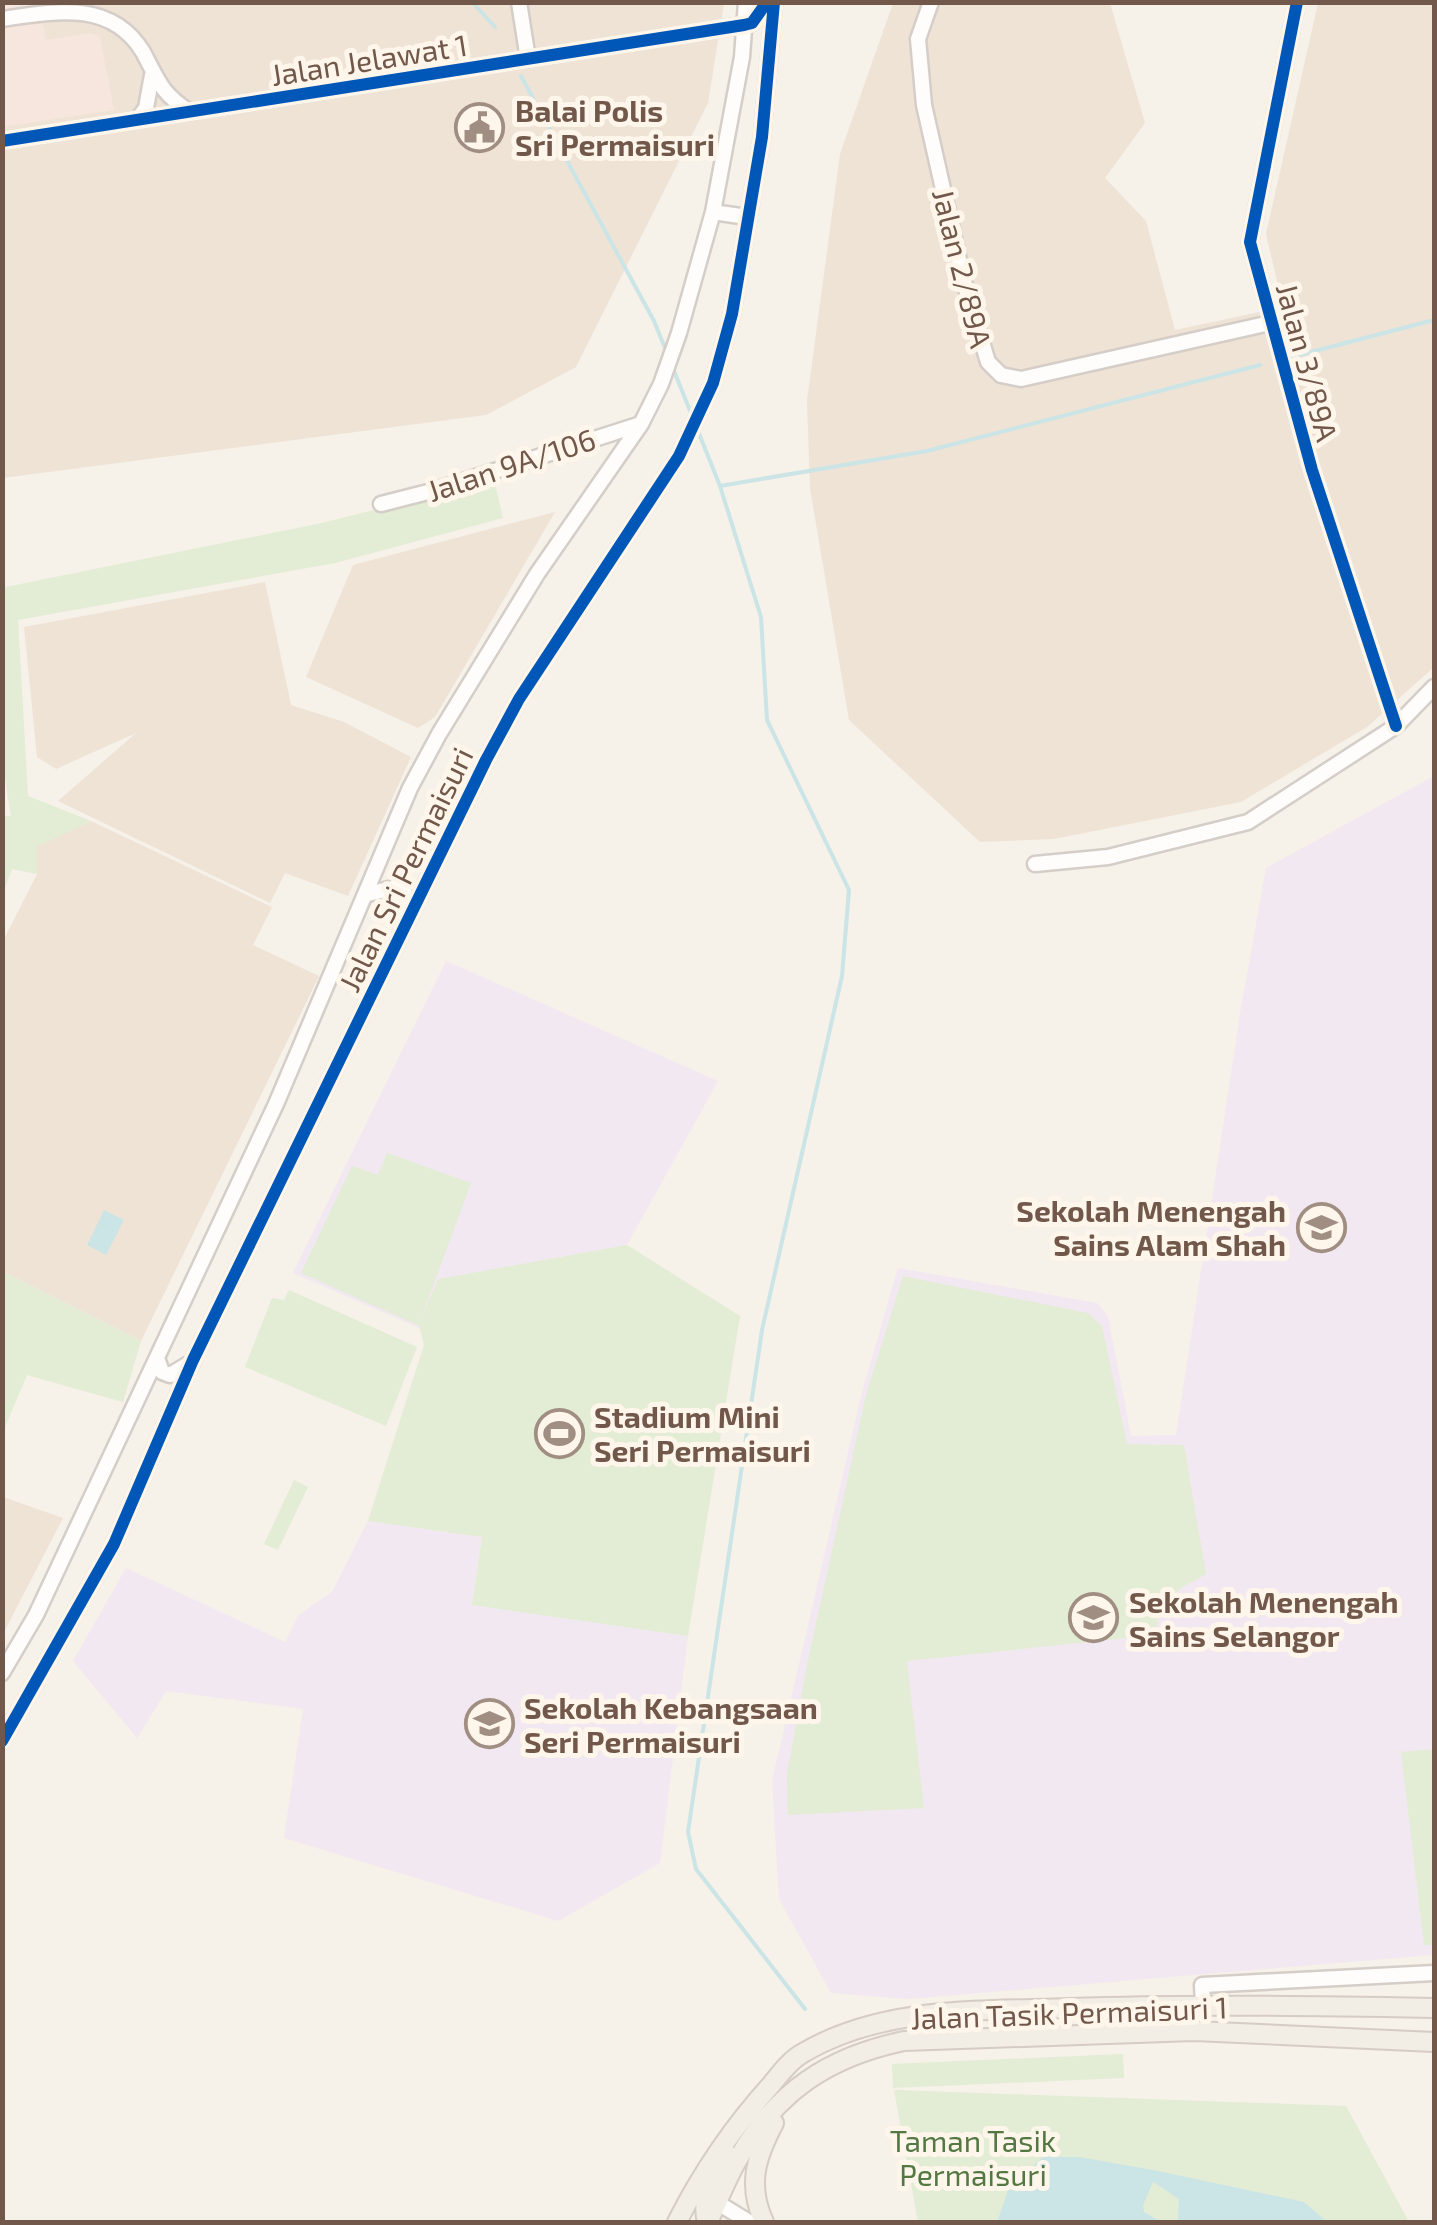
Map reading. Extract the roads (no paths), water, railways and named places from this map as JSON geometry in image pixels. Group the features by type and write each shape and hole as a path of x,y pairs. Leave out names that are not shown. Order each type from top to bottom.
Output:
{"main road":[{"name":"Jalan Tasik Permaisuri 1","path":"677,2222 706,2165 740,2119 798,2054 850,2030 894,2019 1011,2010 1203,2004 1434,2008"},
{"path":"1011,2010 1011,2037"},
{"name":"Jalan Tasik Permaisuri 1","path":"705,2216 738,2159 790,2091 827,2065 872,2048 904,2041 1194,2031 1434,2042"},
{"path":"764,2222 753,2186 755,2167 790,2091"},
{"path":"705,2216 706,2192 740,2119"}],"street":[{"path":"519,2 528,59"},
{"name":"Jalan Sri Permaisuri","path":"2,1673 36,1614 276,1104 410,788 438,734 537,574 641,424 661,384 713,212 742,58 746,2"},
{"path":"744,25 752,23 770,2"},
{"name":"Jalan Sri Permaisuri","path":"2,1741 114,1544 193,1360 518,699 687,440 713,384 732,314 762,137 770,55 770,2"},
{"name":"Jalan 2/89A","path":"931,2 918,39 924,105 971,309 988,362 1001,376 1021,379 1270,323"},
{"name":"Jalan 3/89A","path":"1297,2 1250,242 1312,470 1396,726"},
{"path":"2,20 61,6 94,12 121,26 140,47 165,94 190,112"},
{"path":"744,25 760,34 770,55"},
{"name":"Jalan Jelawat 1","path":"2,141 744,25"},
{"path":"137,120 146,108 152,74"},
{"path":"713,212 747,217"},
{"name":"Jalan 9A/106","path":"381,504 641,424"},
{"path":"1035,864 1108,857 1248,822 1396,726 1434,687"},
{"path":"368,894 397,887 406,896 410,912"},
{"path":"157,1358 162,1372 170,1376 193,1360"},
{"path":"1203,2004 1202,1985 1434,1973"},
{"path":"705,2216 750,2222"}],"water":[{"path":"104,1210 124,1220 106,1255 87,1245"},
{"path":"1043,2157 1079,2157 1304,2202 1327,2222 1178,2222 1179,2199 1153,2182 1144,2212 1160,2222 997,2222 1009,2188"}],"waterway":[{"path":"472,2 495,27"},
{"path":"521,76 654,321 667,353"},
{"path":"1284,359 1434,320"},
{"path":"720,486 927,451 1260,365"},
{"path":"672,366 693,418"},
{"path":"696,426 720,486 761,617 767,720 849,890 842,976 762,1330 688,1832 696,1869 805,2009"}],"place":[{"name":"Balai Polis Sri Permaisuri","path":"480,127"},
{"name":"Sekolah Menengah Sains Alam Shah","path":"1321,1227"},
{"name":"Stadium Mini Seri Permaisuri","path":"559,1433"},
{"name":"Sekolah Menengah Sains Selangor","path":"1094,1618"},
{"name":"Sekolah Kebangsaan Seri Permaisuri","path":"489,1724"}],"park label":[{"name":"Taman Tasik Permaisuri","path":"973,2157"}]}
